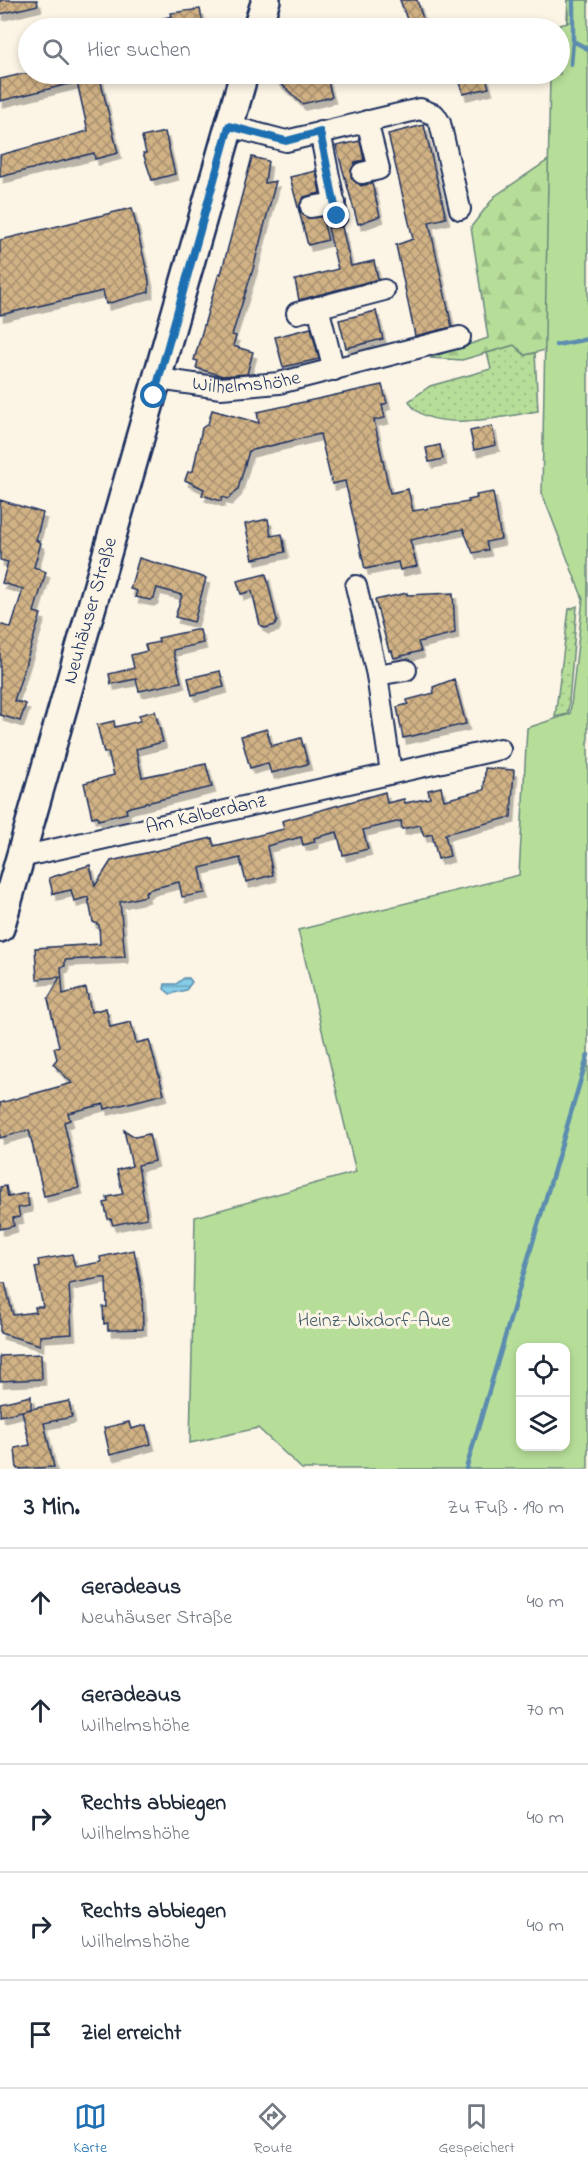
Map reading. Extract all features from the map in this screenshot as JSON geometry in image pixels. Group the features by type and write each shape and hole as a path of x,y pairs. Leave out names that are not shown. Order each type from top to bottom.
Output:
{"main road":[{"path":"260,18 266,0"},
{"path":"229,126 241,84"},
{"name":"Neuhäuser Straße","path":"0,928 159,379 229,126"}],"street":[{"path":"229,126 286,141 420,109 435,116 440,123 460,208"},
{"path":"362,173 379,169 367,121"},
{"path":"312,207 336,209 320,132"},
{"path":"297,313 384,290"},
{"path":"318,307 334,370"},
{"name":"Wilhelmshöhe","path":"159,379 221,388 279,383 460,337"},
{"path":"356,585 377,675 391,773"},
{"path":"377,675 406,670"},
{"name":"Am Kalberdanz","path":"21,857 500,749"}],"green space":[{"path":"568,0 588,0 554,348 525,355 514,345 462,360 430,358 488,338 471,227 495,196 560,152 564,84 570,84 570,18 567,18"},
{"name":"Heinz-Nixdorf-Aue","path":"568,0 588,0 588,1469 302,1469 258,1428 190,1443 195,1217 356,1172 298,930 519,875 527,728 570,714 583,599 542,493 550,84 570,84"},
{"path":"514,345 525,355 535,353 538,411 488,419 449,421 432,418 418,412 409,401 430,386 491,369 487,353"},
{"path":"577,606 568,714 555,717 569,609"}],"water":[{"path":"184,978 189,978 192,982 186,990 170,994 164,989 165,984 176,984"}],"building":[{"path":"0,0 37,0 38,5 0,14"},
{"path":"400,0 417,0 423,18 406,18"},
{"path":"200,9 202,18 164,18 172,16 171,13"},
{"path":"18,75 18,84 69,84 0,101 0,79"},
{"path":"77,84 101,84 118,153 95,159 94,153 0,177 0,155 88,131"},
{"path":"281,84 329,84 332,97 302,104"},
{"path":"460,84 488,84 489,88 463,94"},
{"path":"424,125 446,218 429,222 452,327 415,336 396,245 413,239 388,134"},
{"path":"165,132 175,174 152,180 143,153 146,153 142,137"},
{"path":"360,141 364,160 355,162 351,176 361,186 372,183 380,216 358,224 336,146"},
{"path":"252,157 268,161 265,183 276,181 253,269 232,335 236,336 233,346 253,352 247,374 223,376 196,368 198,361 194,360 219,273 221,274"},
{"path":"316,171 320,193 304,197 299,210 307,218 322,217 328,240 308,245 290,177"},
{"path":"132,208 149,280 149,292 106,304 103,291 0,315 0,240"},
{"path":"342,227 351,266 374,261 378,279 299,300 295,280 338,269 328,228"},
{"path":"376,311 383,339 346,348 339,320"},
{"path":"311,328 319,359 283,367 275,337"},
{"path":"382,385 387,403 382,405 385,418 374,420 390,493 408,489 413,511 469,502 468,500 477,498 476,495 493,492 501,539 486,542 488,550 473,553 463,529 410,540 417,566 400,570 398,562 365,569 345,481 332,484 320,434 249,451 238,489 228,499 222,497 221,501 202,495 204,489 185,480 188,472 193,471 202,428 208,424 212,410 259,423 257,412"},
{"path":"492,426 496,445 474,450 470,431"},
{"path":"440,445 443,459 429,462 426,448"},
{"path":"0,500 43,513 36,540 41,543 34,567 46,572 34,612 41,614 14,701 26,704 20,721 0,715 0,624 11,628 23,589 2,583 8,562 0,560"},
{"path":"268,519 271,536 282,534 285,552 253,559 245,524"},
{"path":"139,558 206,578 194,622 175,617 182,595 157,588 154,598 150,600 135,597 137,591 130,589"},
{"path":"266,574 277,621 275,625 265,628 260,625 252,591 241,594 237,581"},
{"path":"407,593 407,595 453,593 455,633 418,642 421,651 394,658 392,651 389,651 375,600"},
{"path":"200,630 203,643 173,650 181,682 139,691 136,679 111,684 109,674 134,668 131,655 147,651 145,645 159,642 158,638"},
{"path":"220,671 224,687 192,695 188,678"},
{"path":"454,679 466,724 403,738 397,707 408,704 407,700 434,693 433,687"},
{"path":"155,711 163,742 136,749 142,777 206,764 212,787 130,807 126,809 127,813 98,820 97,816 92,817 84,783 114,775 108,752 104,753 97,725 114,721 115,727 140,721 139,715"},
{"path":"267,729 271,746 301,738 308,764 271,773 268,763 250,768 241,736"},
{"path":"485,768 514,770 511,817 445,834 450,856 438,859 432,834 424,836 420,825 402,829 401,821 363,830 368,849 343,855 337,832 314,838 315,842 303,845 301,837 267,846 273,875 246,882 240,858 200,868 205,893 182,897 179,882 151,889 145,892 146,896 120,902 125,957 65,960 65,966 61,967 63,994 86,988 91,1012 106,1008 110,1027 131,1022 136,1043 149,1040 164,1094 105,1109 104,1104 68,1113 70,1120 64,1122 79,1188 44,1196 29,1130 0,1138 0,1103 72,1083 53,1064 57,1059 54,1048 59,1046 48,999 60,977 37,979 35,948 100,944 99,925 93,922 88,897 74,901 71,890 53,894 49,878 90,865 95,886 111,861 212,838 214,846 284,829 282,821 385,792 387,803 404,799 405,803 430,798 428,790 441,787 444,800 484,790"},
{"path":"124,1130 135,1137 149,1134 155,1161 138,1165 147,1218 113,1225 111,1219 108,1219 104,1203 108,1202 107,1197 123,1194 117,1170 132,1166"},
{"path":"6,1186 8,1197 27,1193 29,1206 18,1208 20,1217 13,1218 14,1226 0,1229 0,1187"},
{"path":"134,1250 142,1290 143,1329 108,1330 108,1323 104,1324 103,1307 107,1307 106,1278 100,1278 69,1284 72,1334 40,1336 40,1345 0,1333 0,1283 5,1283 13,1315 36,1312 35,1307 43,1307 35,1267 39,1266 38,1260 72,1254 75,1267 101,1262 100,1257"},
{"path":"41,1354 42,1379 0,1381 0,1356"},
{"path":"31,1396 31,1409 0,1416 0,1403"},
{"path":"69,1401 72,1417 44,1423 54,1467 17,1469 15,1448 30,1445 22,1411"},
{"path":"129,1422 131,1429 146,1425 151,1444 110,1455 104,1428"}],"waterway":[{"path":"573,0 573,41 588,49"},
{"path":"571,64 573,41"},
{"path":"556,345 588,339"},
{"path":"466,1469 588,1055"}],"route":[{"path":"154,396 229,126 275,140 286,141 320,132 337,216"}]}
